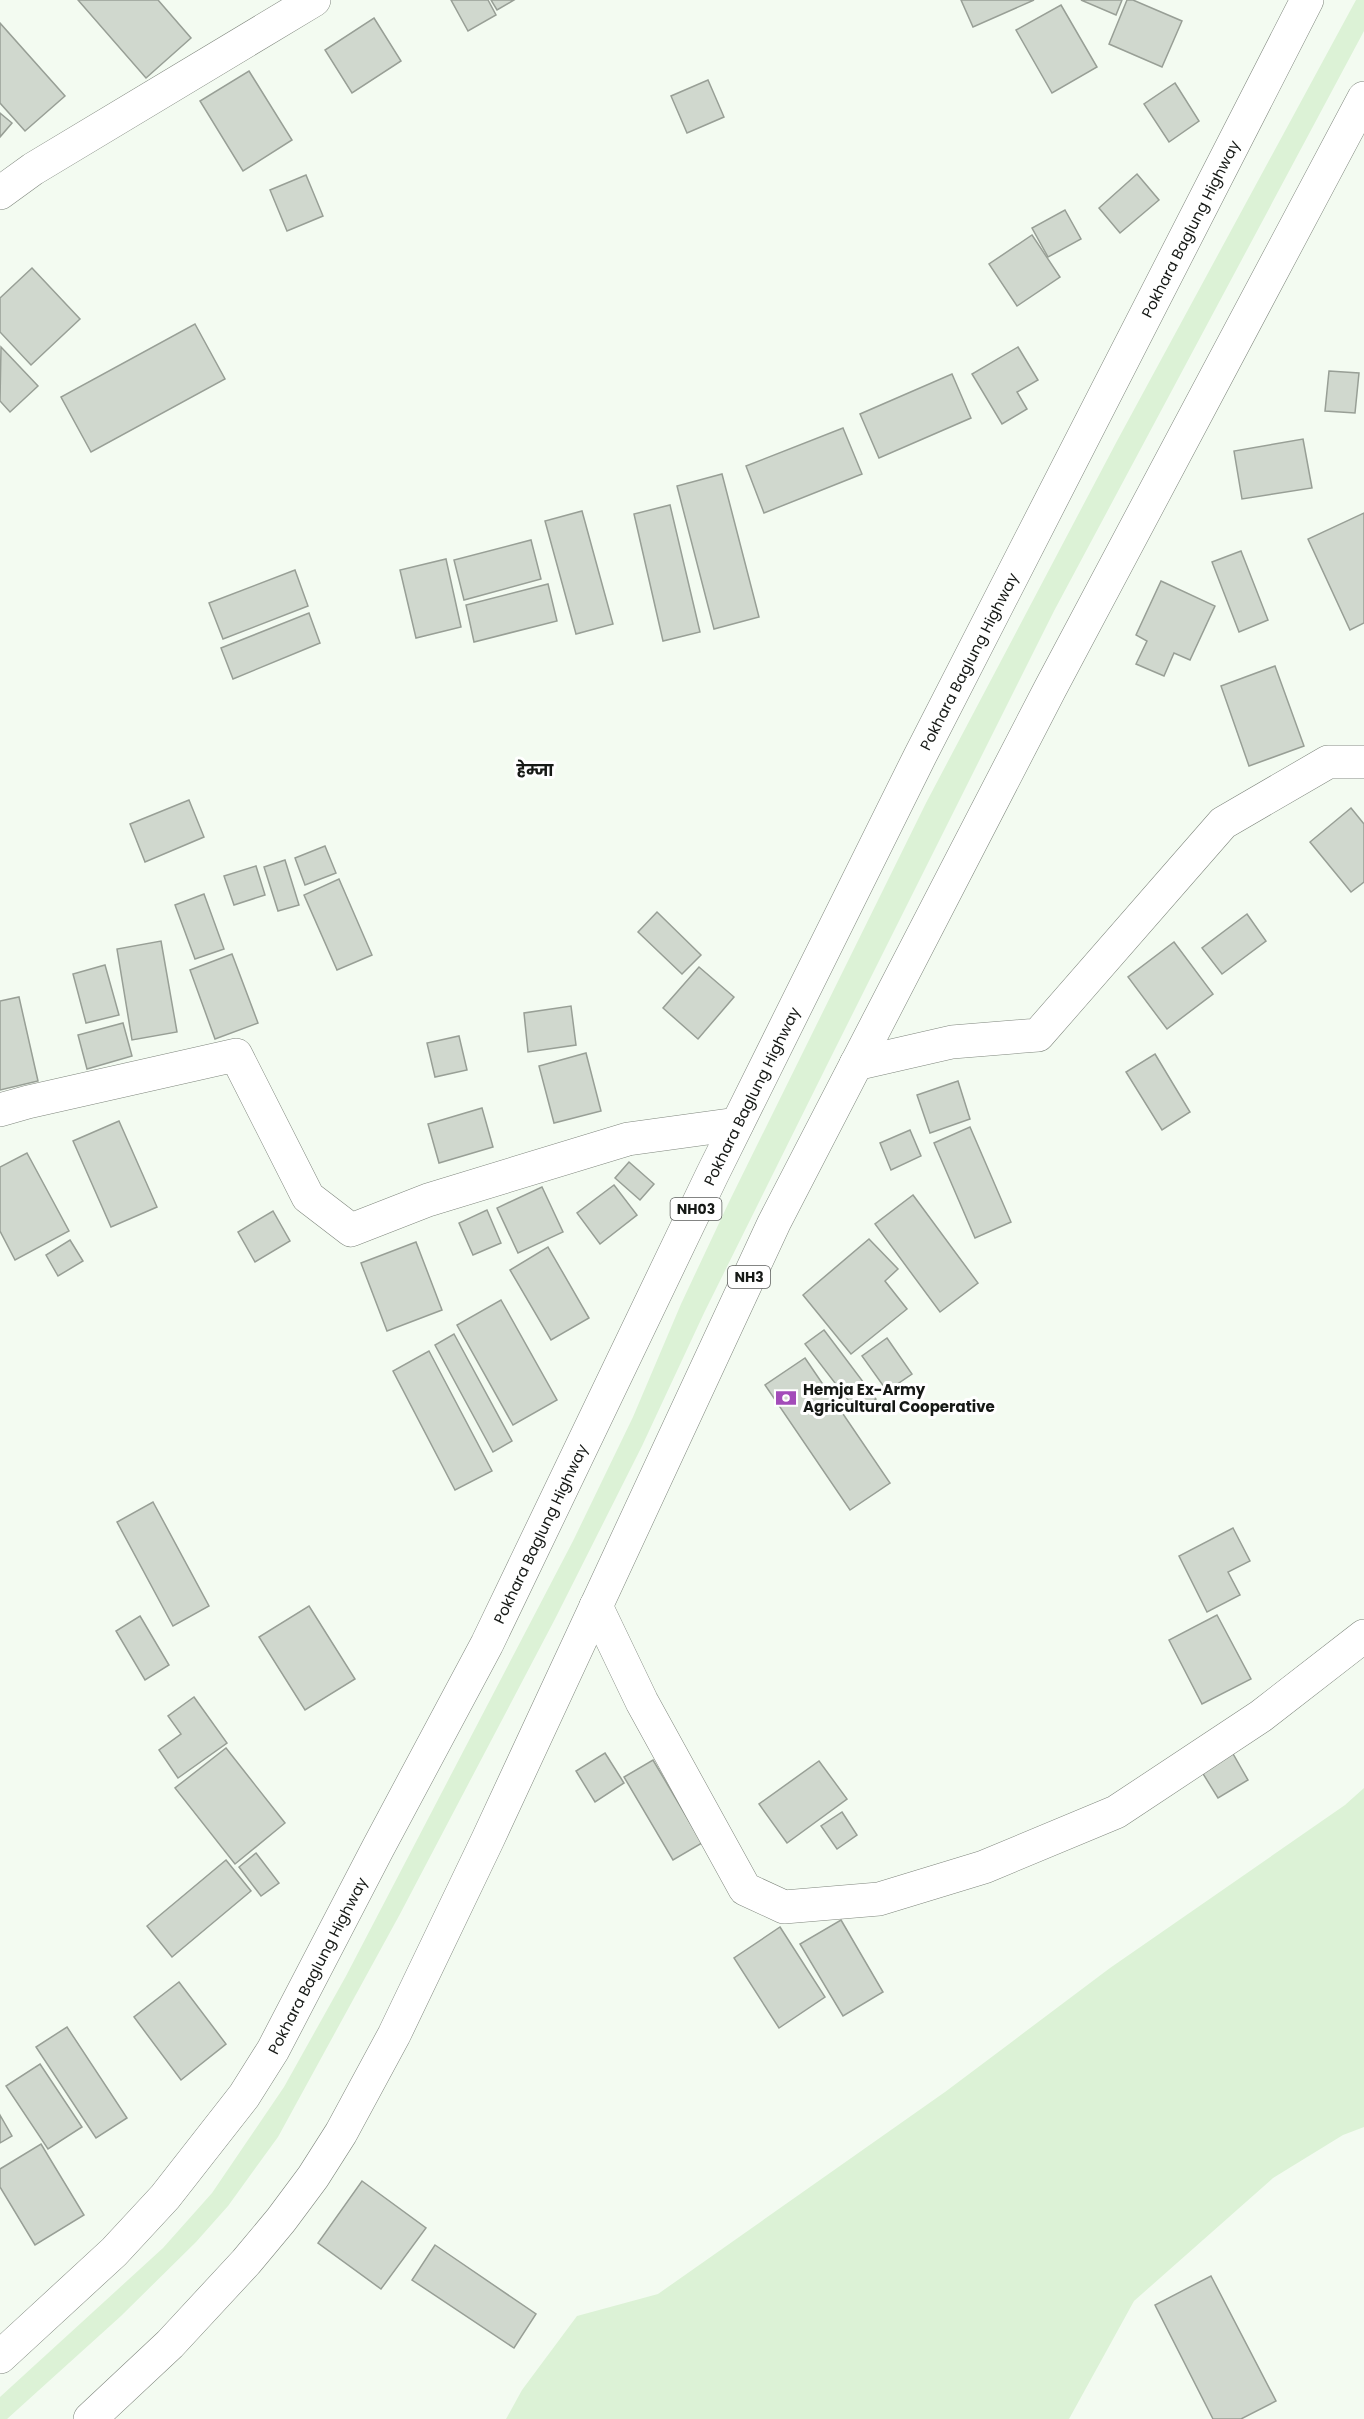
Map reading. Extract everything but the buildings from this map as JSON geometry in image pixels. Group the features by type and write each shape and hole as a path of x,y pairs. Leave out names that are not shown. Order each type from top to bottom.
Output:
{"main road":[{"path":"0,193 33,170 314,0"},
{"name":"Pokhara Baglung Highway","path":"0,2357 114,2252 165,2197 238,2105 273,2050 487,1644 737,1124 931,735 1307,0"},
{"name":"NH3","path":"90,2419 170,2344 246,2262 307,2186 341,2133 394,2035 774,1223 1050,689 1364,98"},
{"path":"856,1064 952,1042 1038,1035 1222,823 1328,762 1364,762"},
{"path":"0,1110 236,1055 308,1197 351,1230 428,1200 628,1139 737,1124"},
{"path":"596,1606 642,1702 745,1889 784,1907 879,1899 984,1867 1116,1812 1261,1716 1364,1636"}],"green space":[{"path":"1356,0 1364,0 1364,31 1054,611 704,1313 642,1446 555,1619 400,1914 278,2137 228,2206 196,2242 121,2316 7,2419 0,2419 0,2397 163,2248 212,2193 284,2087 346,1976 573,1541 633,1417 681,1304 729,1202 926,803 1117,441"},
{"path":"1364,1788 1364,2127 1343,2135 1273,2178 1134,2301 1069,2419 506,2419 522,2390 577,2316 658,2294 945,2092 1110,1968 1345,1805"}],"place":[{"name":"Hemja Ex-Army Agricultural Cooperative","path":"786,1398"}],"district":[{"name":"हेम्जा","path":"535,770"}]}
